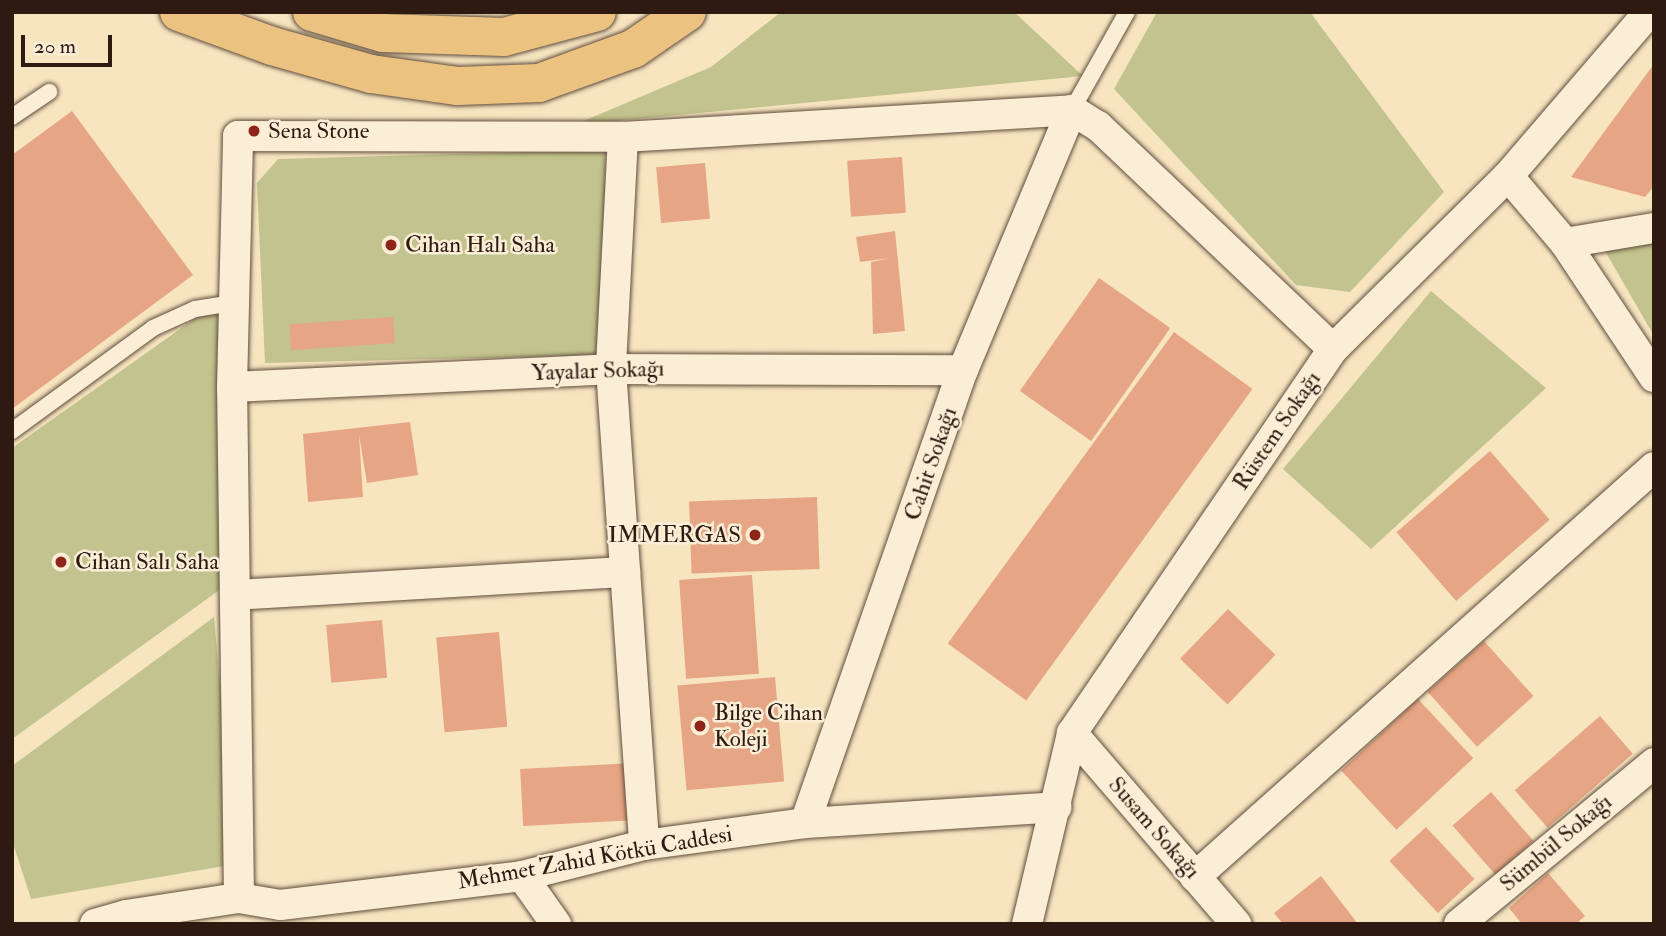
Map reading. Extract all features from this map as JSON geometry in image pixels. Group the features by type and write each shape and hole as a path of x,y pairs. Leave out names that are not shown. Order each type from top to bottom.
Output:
{"highway":[{"path":"179,12 272,46 371,74 458,86 539,83 632,49 687,12"},
{"path":"312,12 383,33 504,37 597,12"}],"street":[{"name":"Rüstem Sokağı","path":"1027,924 1072,733 1333,349 1508,176 1649,12"},
{"path":"239,898 232,387 238,136 623,137 1072,110 1098,126 1333,349"},
{"name":"Cahit Sokağı","path":"806,823 964,370 1072,110"},
{"path":"623,137 611,369 644,845"},
{"path":"1508,176 1565,243 1654,377"},
{"path":"1565,243 1654,228"},
{"name":"Yayalar Sokağı","path":"232,387 611,369 964,370"},
{"path":"1195,877 1654,467"},
{"path":"235,595 625,572"},
{"name":"Susam Sokağı","path":"1072,733 1236,924"},
{"name":"Sümbül Sokağı","path":"1459,924 1654,763"},
{"name":"Mehmet Zahid Kötkü Caddesi","path":"95,924 126,915 239,898 286,914 522,876 644,845 806,823 1056,807"},
{"path":"522,876 556,924"}],"lane":[{"path":"1072,110 1127,12"},
{"path":"12,117 49,92"},
{"path":"12,431 153,328 195,309 234,303"}],"green space":[{"path":"781,12 1014,12 1083,76 574,125 711,67"},
{"path":"1157,12 1310,12 1444,192 1350,292 1296,285 1114,89"},
{"path":"605,150 610,355 265,363 257,183 278,159"},
{"path":"1654,239 1654,336 1601,244"},
{"path":"1431,291 1546,388 1371,549 1283,469"},
{"path":"221,300 232,581 12,739 12,448"},
{"path":"214,617 236,864 31,899 12,840 12,766"}],"building":[{"path":"1654,64 1654,186 1645,197 1571,177"},
{"path":"72,111 193,275 12,409 12,155"},
{"path":"902,157 906,213 851,217 847,161"},
{"path":"705,163 710,219 661,223 656,167"},
{"path":"895,231 905,331 873,334 871,262 890,258 860,262 856,237"},
{"path":"1099,278 1170,328 1091,441 1020,391"},
{"path":"393,317 395,343 291,350 289,324"},
{"path":"1174,332 1252,389 1026,700 948,643"},
{"path":"410,422 418,475 367,483 359,435 363,497 308,502 303,434"},
{"path":"1490,451 1550,520 1456,601 1396,532"},
{"name":"IMMERGAS","path":"817,497 820,569 692,573 689,501"},
{"path":"752,575 759,674 686,679 679,580"},
{"path":"1228,609 1275,655 1228,704 1180,659"},
{"path":"382,620 387,678 331,683 326,625"},
{"path":"499,632 507,727 445,732 436,637"},
{"path":"1484,641 1534,696 1477,747 1428,692"},
{"path":"775,677 784,782 687,790 677,686"},
{"path":"1418,699 1473,758 1396,830 1341,771"},
{"path":"1600,716 1633,754 1548,828 1515,790"},
{"path":"634,763 637,820 523,826 520,769"},
{"path":"1491,792 1534,841 1495,875 1453,825"},
{"path":"1426,827 1474,879 1438,913 1389,861"},
{"path":"1548,873 1585,916 1576,924 1522,924 1509,908"},
{"path":"1321,876 1358,924 1283,924 1274,913"}],"place":[{"name":"Sena Stone","path":"254,131"},
{"name":"Cihan Halı Saha","path":"391,245"},
{"name":"IMMERGAS","path":"755,535"},
{"name":"Cihan Salı Saha","path":"61,562"},
{"name":"Bilge Cihan Koleji","path":"700,726"}]}
